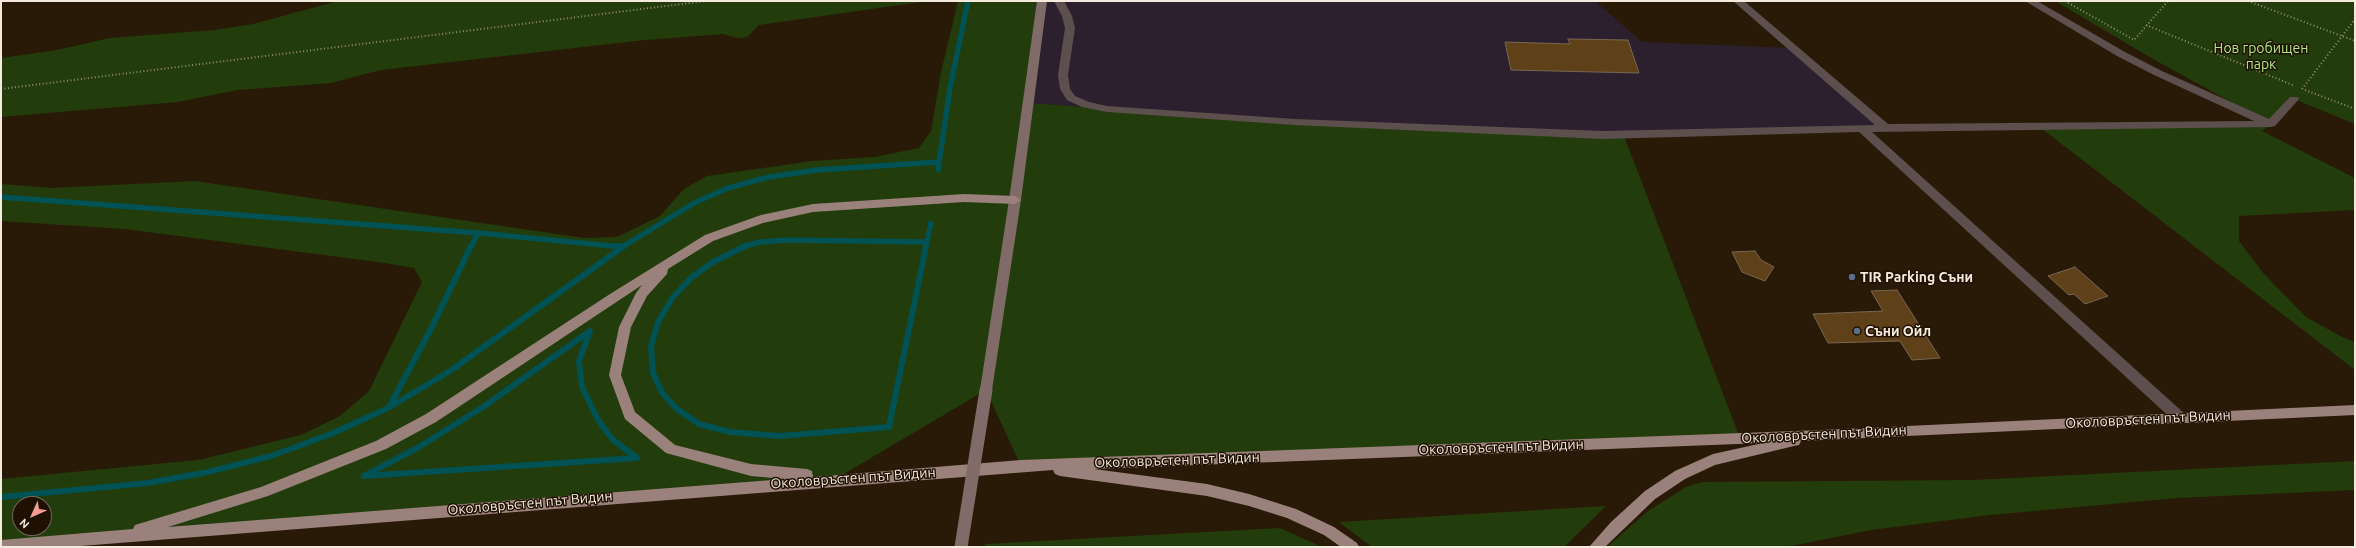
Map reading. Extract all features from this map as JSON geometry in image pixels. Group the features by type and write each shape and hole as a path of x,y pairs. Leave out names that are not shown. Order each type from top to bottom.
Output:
{"main road":[{"path":"961,547 1015,200 1042,1"},
{"path":"108,537 180,518 263,492 381,445 431,418 709,238 761,219 813,208 964,198 1015,200"},
{"path":"676,258 642,293 625,326 615,375 630,415 671,449 751,470 837,478"},
{"name":"Околовръстен път Видин","path":"1,546 837,478 1021,466 1822,434 2355,410"},
{"path":"1596,547 1616,526 1650,495 1680,475 1712,460 1822,434"},
{"path":"1021,466 1126,478 1207,490 1249,500 1291,513 1329,531 1352,547"}],"street":[{"path":"1059,1 1067,16 1070,28 1063,75 1065,89 1071,98 1086,105 1107,109 1295,122 1603,135 1862,128 2272,124 2294,99"},
{"path":"1738,1 1886,128"},
{"path":"2030,1 2120,54 2158,73 2272,124"},
{"path":"1862,128 2180,418"}],"path":[{"path":"1,89 706,1"},
{"path":"2065,1 2134,40 2168,1"},
{"path":"2248,1 2355,41"},
{"path":"2294,99 2343,37 2355,19"},
{"path":"2146,26 2355,110"}],"shaded area":[{"path":"1042,1 1595,1 1642,42 1793,48 1886,128 1625,135 1295,122 1028,103"}],"green space":[{"path":"338,1 928,1 759,25 747,37 737,38 723,34 645,40 381,70 331,83 237,90 178,102 1,117 1,58 57,50 110,38 214,30 253,24"},
{"path":"958,1 1042,1 1028,103 1155,112 1624,136 1740,438 1021,466 986,390 837,478 1,546 1,479 198,460 301,435 340,416 369,391 422,282 414,268 385,263 125,229 1,221 1,184 51,188 195,181 584,238 617,237 660,216 684,189 707,176 812,161 875,157 919,148 931,131 941,72"},
{"name":"Нов гробищен парк","path":"2055,1 2355,1 2355,124 2294,99 2271,124 2153,59"},
{"path":"2271,124 2262,131 2355,178 2355,210 2239,216 2239,241 2264,274 2306,317 2342,337 2355,342 2355,370 2037,125"},
{"path":"2355,461 2355,490 2177,498 1990,515 1871,530 1786,547 1607,547 1648,511 1686,487 1702,482 1973,480"},
{"path":"1606,506 1564,547 1372,547 1339,522"},
{"path":"1280,528 1322,547 984,547 985,544"}],"building":[{"path":"1568,39 1628,40 1639,73 1511,70 1505,42 1570,44"},
{"path":"1755,251 1761,260 1774,267 1765,281 1742,272 1732,252"},
{"path":"2075,267 2108,296 2085,304 2074,294 2069,295 2048,276"},
{"path":"1897,290 1940,358 1912,360 1900,341 1828,343 1813,314 1883,311 1871,291"}],"waterway":[{"path":"938,170 950,88 968,1"},
{"path":"622,247 696,202 728,188 769,177 817,170 939,162"},
{"path":"1,197 478,233"},
{"path":"927,242 931,223"},
{"path":"471,247 478,233"},
{"path":"478,233 622,247"},
{"path":"744,246 760,242 787,240 927,242"},
{"path":"926,247 927,242"},
{"path":"389,407 432,327 471,246"},
{"path":"617,246 622,247"},
{"path":"744,246 713,262 692,277 673,297 658,322 651,347 653,373 663,394 677,409 699,424 730,432 780,436 889,427 926,246"},
{"path":"1,497 148,483 208,472 271,456 331,434 388,408 450,371 623,247"},
{"path":"590,331 579,361 582,387 597,418 612,439 637,458 364,476 419,447 483,407 590,331"}],"place":[{"name":"TIR Parking Съни","path":"1852,277"},
{"name":"Съни Ойл","path":"1857,331"}]}
